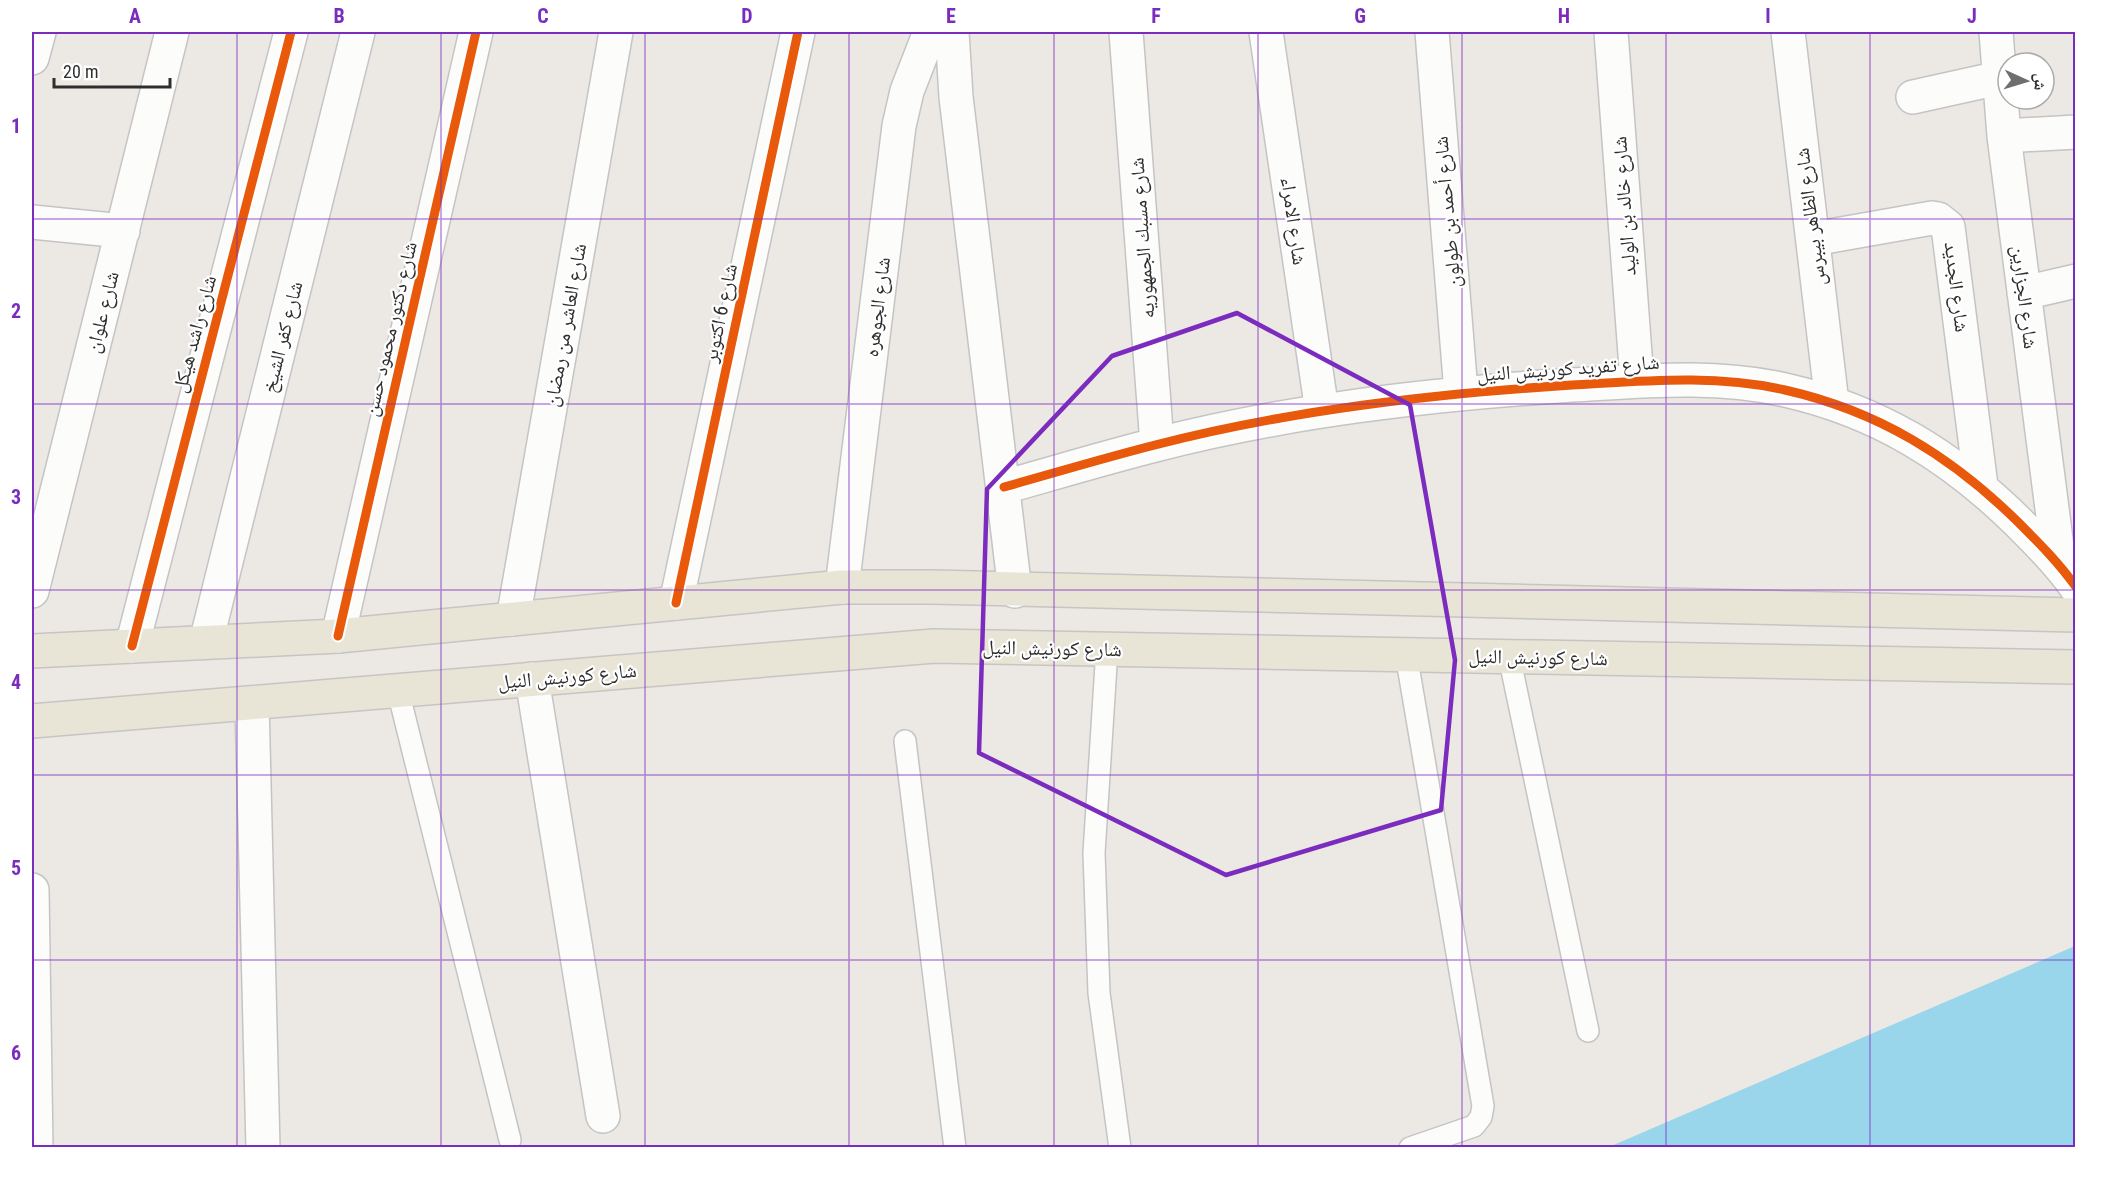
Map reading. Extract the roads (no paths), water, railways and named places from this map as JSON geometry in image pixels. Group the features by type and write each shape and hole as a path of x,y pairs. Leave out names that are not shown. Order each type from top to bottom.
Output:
{"main road":[{"path":"32,651 338,636 842,587 933,587 1015,591 2076,615"},
{"name":"شارع كورنيش النيل","path":"32,722 934,646 2076,667"}],"street":[{"path":"32,58 39,32"},
{"name":"شارع علوان","path":"32,591 172,32"},
{"name":"شارع راشد هيكل","path":"132,646 291,32"},
{"name":"شارع كفر الشيخ","path":"206,642 358,32"},
{"name":"شارع دكتور محمود حسن","path":"338,636 476,32"},
{"name":"شارع العاشر من رمضان","path":"513,619 616,32"},
{"name":"شارع 6 اكتوبر","path":"676,603 798,32"},
{"name":"شارع الجوهره","path":"842,587 899,126 908,91 930,32"},
{"path":"951,32 956,97 1015,591"},
{"name":"شارع مسبك الجمهوريه","path":"1126,32 1157,444"},
{"name":"شارع الامراء","path":"1266,32 1322,411"},
{"name":"شارع أحمد بن طولون","path":"1432,32 1461,392"},
{"name":"شارع خالد بن الوليد","path":"1611,32 1637,381"},
{"name":"شارع الظاهر بيبرس","path":"1788,32 1832,403"},
{"name":"شارع الجزارين","path":"1996,32 1997,51"},
{"path":"1913,97 1996,79"},
{"name":"شارع الجزارين","path":"2002,111 2024,293 2067,575"},
{"path":"2004,136 2076,132"},
{"name":"شارع الجديد","path":"1813,239 1932,218 1938,219 1948,227 1981,486"},
{"path":"32,222 123,231"},
{"path":"2024,293 2076,281"},
{"name":"شارع تفريد كورنيش النيل","path":"1004,487 1157,444 1322,411 1461,392 1687,378 1736,381 1785,390 1832,403 1911,438 1981,486 2067,575"},
{"path":"532,679 603,1116"},
{"path":"252,703 263,1148"},
{"path":"32,890 36,1148"}],"lane":[{"path":"1107,649 1094,853 1099,993 1120,1148"},
{"path":"1406,654 1483,1106 1481,1117 1474,1126 1410,1148"},
{"path":"1509,656 1588,1031"},
{"path":"398,691 510,1140"},
{"path":"905,741 954,1148"}],"water":[{"path":"2075,946 2075,1147 1609,1147"}]}
